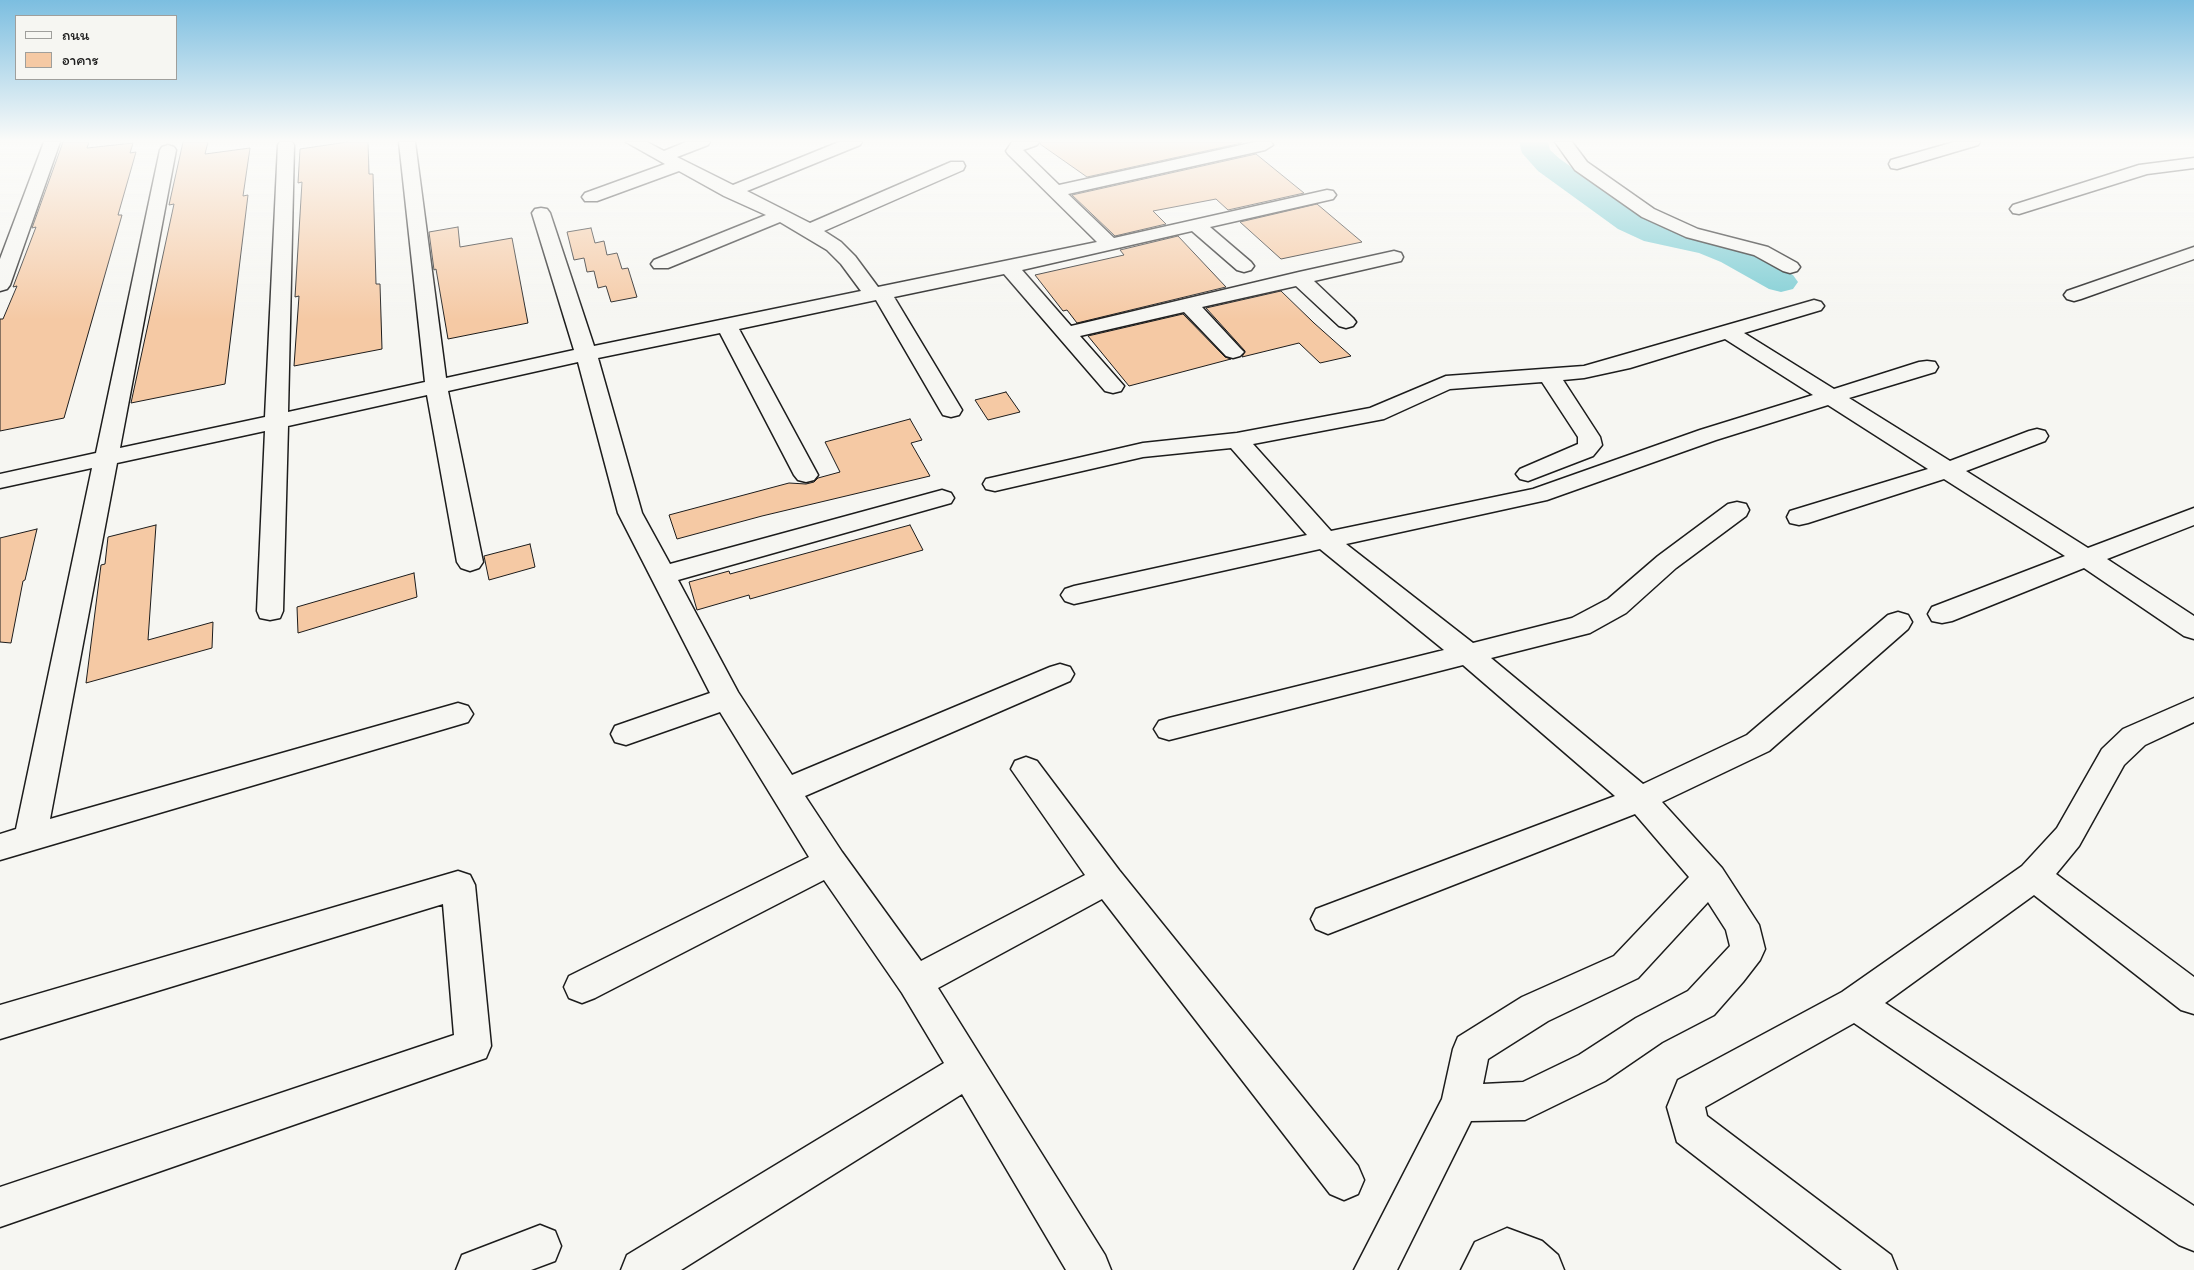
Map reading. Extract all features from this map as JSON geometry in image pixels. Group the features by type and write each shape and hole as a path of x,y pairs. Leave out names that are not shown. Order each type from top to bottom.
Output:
{"street":[{"path":"0,285 30,201"},
{"path":"30,838 158,201"},
{"path":"270,611 284,201"},
{"path":"414,201 436,386 470,562"},
{"path":"749,201 810,230 834,246 848,260 877,293 950,410"},
{"path":"810,230 876,201"},
{"path":"1066,201 1110,244"},
{"path":"0,481 586,354 1009,267 1298,201"},
{"path":"1631,201 1648,213 1692,233 1761,251 1790,266"},
{"path":"2019,209 2043,201"},
{"path":"541,214 586,354 630,513 726,698 830,862 915,982 1090,1270"},
{"path":"661,264 779,216"},
{"path":"1195,224 1244,266"},
{"path":"2074,295 2194,253"},
{"path":"1066,333 1394,257"},
{"path":"1009,267 1113,386"},
{"path":"1299,278 1346,322"},
{"path":"1188,304 1233,352"},
{"path":"995,484 1143,450 1237,440 1376,414 1446,383 1584,372 1622,363 1814,306"},
{"path":"727,326 806,475"},
{"path":"1728,332 2088,559 2194,629"},
{"path":"1074,596 1538,495 1708,435 1927,367"},
{"path":"1528,474 1585,451 1590,445 1589,437 1549,376"},
{"path":"1799,517 1948,470 2037,436"},
{"path":"1237,440 1325,540 1468,654 1640,799 1710,878 1742,925 1748,948 1731,971 1701,1003 1648,1030 1592,1068 1525,1101 1460,1103"},
{"path":"663,575 942,498"},
{"path":"1169,729 1580,626 1617,606 1667,562 1737,510"},
{"path":"1942,614 2088,559 2194,516"},
{"path":"1328,919 1640,799 1758,742 1898,622"},
{"path":"784,792 1060,674"},
{"path":"626,734 726,698"},
{"path":"1876,1270 1691,1128 1686,1107 1691,1093 1855,1004 2034,876 2068,836 2113,757 2134,737 2194,709"},
{"path":"0,847 458,714"},
{"path":"1026,769 1107,880 1344,1180"},
{"path":"582,987 830,862"},
{"path":"2034,876 2194,998"},
{"path":"1375,1270 1460,1103 1471,1049 1535,1009 1626,967 1666,922 1710,878"},
{"path":"915,982 1107,880"},
{"path":"0,1022 458,886 473,1046 0,1207"},
{"path":"1855,1004 2194,1230"},
{"path":"642,1270 967,1070"},
{"path":"477,1270 540,1246"},
{"path":"1482,1270 1490,1257 1507,1249 1526,1256 1543,1270"}],"building":[{"path":"42,201 122,201 118,215 122,215 64,418 0,431 0,319 3,319 17,286 13,287 36,227 32,228"},
{"path":"170,201 247,201 225,384 131,403 174,204 169,205"},
{"path":"301,201 374,201 376,284 380,284 382,349 294,366 299,296 295,297"},
{"path":"1079,201 1204,201 1153,211 1166,224 1115,236"},
{"path":"1218,201 1267,201 1228,210"},
{"path":"1317,204 1362,242 1281,259 1240,222"},
{"path":"458,227 460,247 512,238 528,323 448,339 436,269 434,270 429,232"},
{"path":"591,228 595,243 604,241 607,255 617,253 622,269 628,268 637,297 611,302 606,286 598,288 594,271 587,272 584,258 574,260 567,232"},
{"path":"1178,236 1226,287 1077,323 1067,310 1063,311 1035,275 1124,255 1120,250"},
{"path":"1281,291 1351,356 1320,363 1299,343 1242,357 1245,351 1206,308"},
{"path":"1183,314 1225,357 1231,359 1129,386 1088,336"},
{"path":"1006,392 1020,412 988,420 975,400"},
{"path":"910,419 922,440 911,443 930,476 762,516 677,539 669,515 789,483 806,484 814,482 818,478 840,472 825,442"},
{"path":"156,525 148,640 213,622 212,648 86,683 101,565 105,564 108,537"},
{"path":"910,525 923,550 750,599 749,595 697,610 689,582 729,571 730,574"},
{"path":"37,529 25,580 23,581 11,643 0,642 0,538"},
{"path":"530,544 535,567 489,580 484,556"},
{"path":"414,573 417,597 298,633 297,607"}],"waterway":[{"path":"1600,201 1629,222 1656,234 1709,245 1733,255 1781,282"}]}
